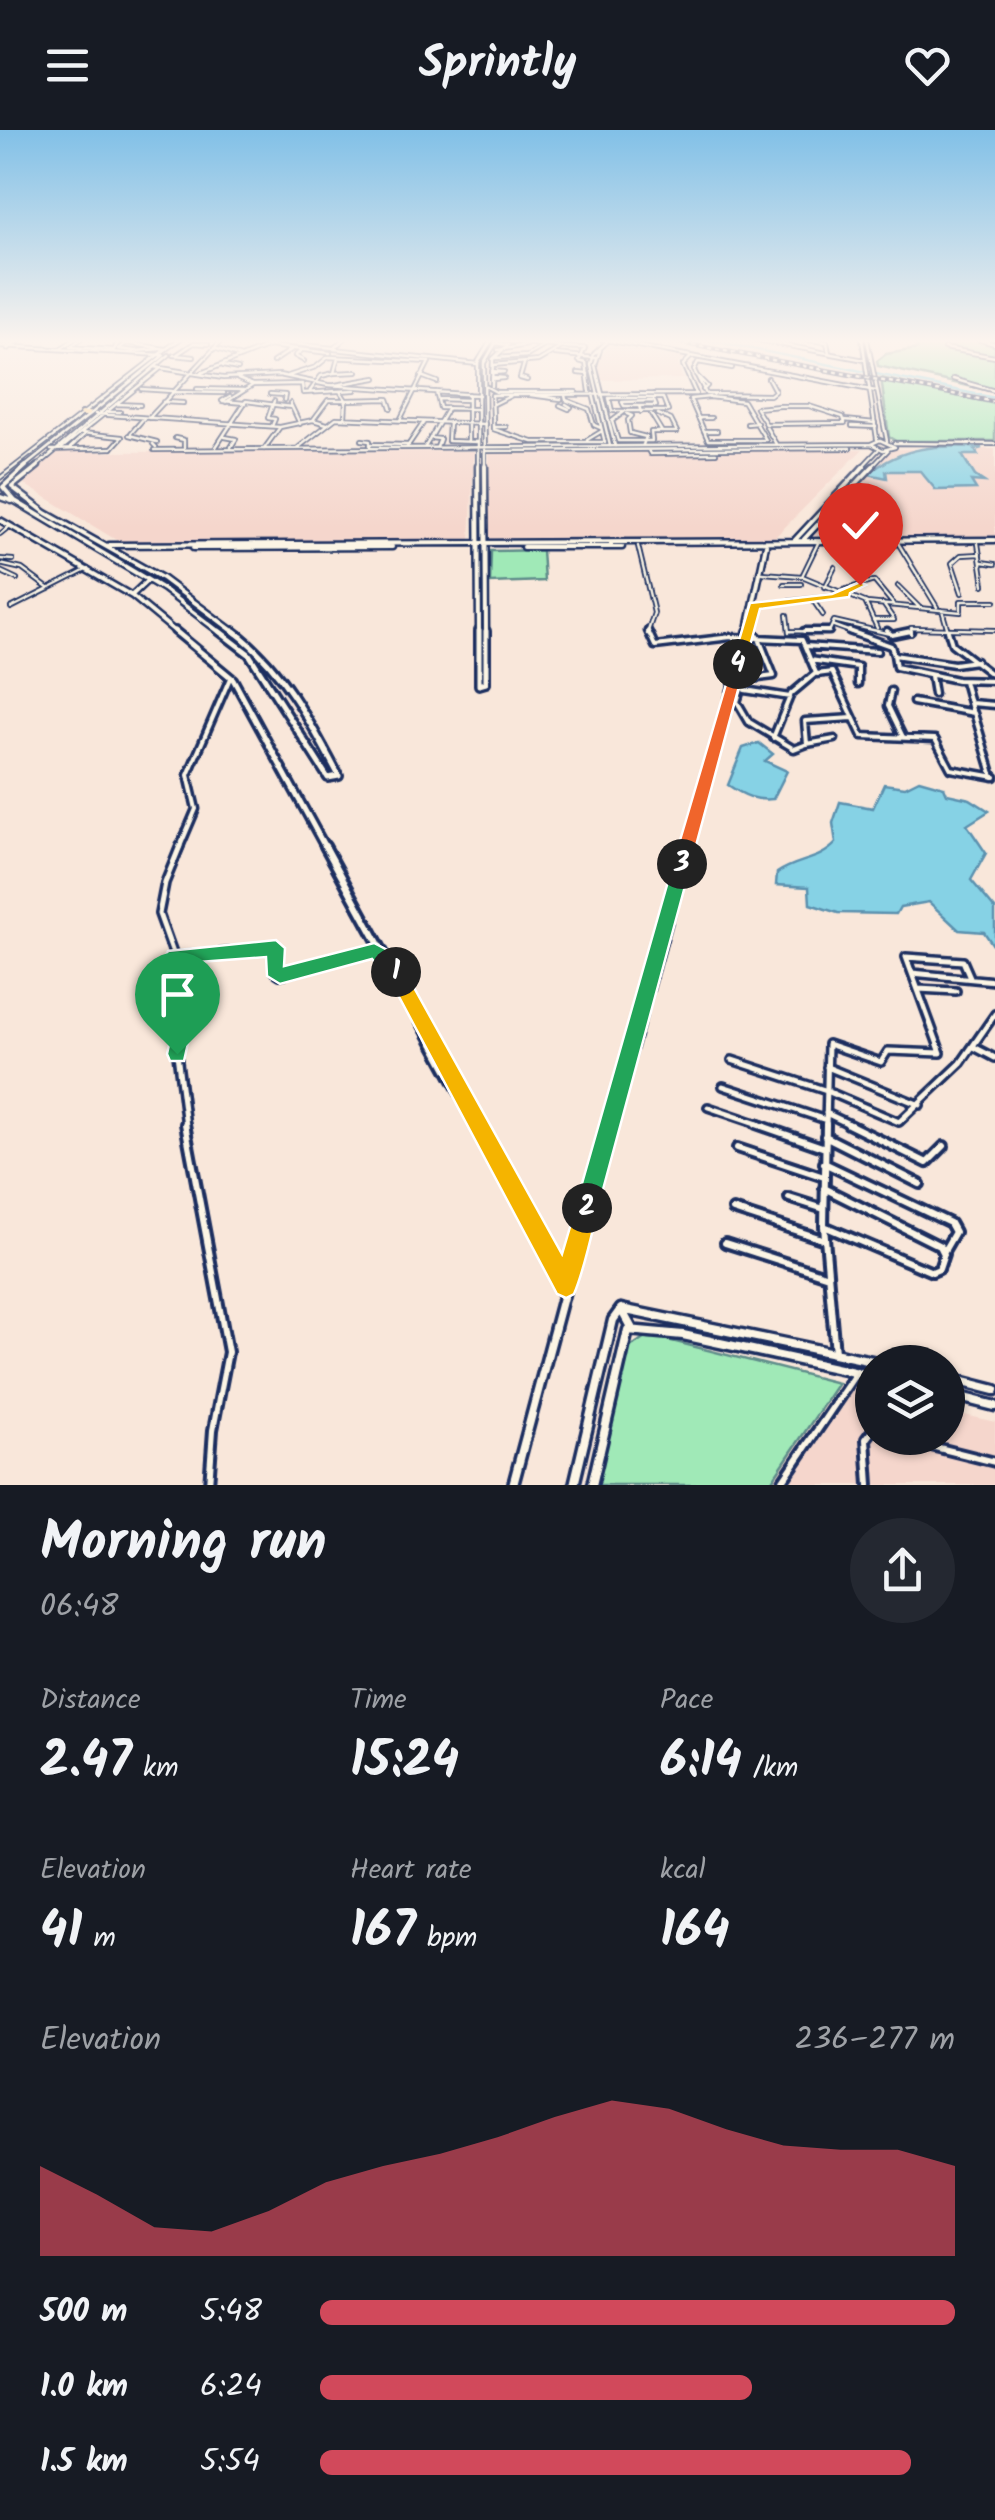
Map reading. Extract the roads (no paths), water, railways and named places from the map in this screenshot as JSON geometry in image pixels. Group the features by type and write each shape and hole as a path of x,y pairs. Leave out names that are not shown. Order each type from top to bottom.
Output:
{"street":[{"path":"1,484 104,402"},
{"path":"1,484 106,402"},
{"path":"45,449 112,448 163,402"},
{"path":"168,402 183,403"},
{"path":"230,402 245,403"},
{"path":"272,426 276,419 268,418 274,402"},
{"path":"275,402 290,405 300,424"},
{"path":"313,420 326,402"},
{"path":"345,418 346,402"},
{"path":"389,402 391,408"},
{"path":"400,420 409,402"},
{"path":"438,402 438,407 479,409"},
{"path":"468,402 468,442"},
{"path":"479,402 479,409 483,421 485,440 482,448 486,684 478,684 477,545 482,448 483,421 484,402"},
{"path":"485,440 493,439 492,404 497,402"},
{"path":"572,402 589,409 594,425 602,429"},
{"path":"599,402 602,429 609,445"},
{"path":"600,402 609,445"},
{"path":"603,402 609,411"},
{"path":"608,402 609,445"},
{"path":"622,402 624,406 656,406 654,402"},
{"path":"654,443 651,432 677,432 664,402"},
{"path":"692,402 709,440 888,450"},
{"path":"128,435 156,438 154,450 370,445 648,450 766,440 739,402"},
{"path":"797,542 878,440 873,402"},
{"path":"797,542 888,450 891,444 876,402"},
{"path":"216,447 245,403"},
{"path":"62,448 116,404 140,406"},
{"path":"560,405 570,408 566,404"},
{"path":"639,406 641,412"},
{"path":"845,421 766,424 756,407 810,406 845,421 876,425"},
{"path":"425,447 448,408"},
{"path":"609,411 666,412"},
{"path":"104,414 120,412"},
{"path":"623,412 612,421 618,440 643,443"},
{"path":"623,412 632,415 630,432 643,434 643,443"},
{"path":"654,412 671,420"},
{"path":"654,412 649,415 657,420 662,432"},
{"path":"361,419 363,413"},
{"path":"88,414 280,427 313,420 328,424"},
{"path":"184,420 185,414"},
{"path":"247,424 251,416"},
{"path":"834,417 836,424"},
{"path":"151,427 158,418"},
{"path":"299,447 328,424 345,418 468,423 493,418"},
{"path":"698,418 711,418"},
{"path":"408,446 424,421"},
{"path":"449,422 448,441 468,442 482,448 643,443 677,447"},
{"path":"747,424 757,423"},
{"path":"852,426 876,425"},
{"path":"265,448 280,427"},
{"path":"766,427 776,445"},
{"path":"493,429 532,442 609,445"},
{"path":"578,442 596,438 602,429"},
{"path":"704,431 717,430"},
{"path":"80,433 122,438"},
{"path":"70,448 86,434"},
{"path":"223,437 236,439 231,447"},
{"path":"175,438 184,440 184,447"},
{"path":"430,438 440,439 437,447"},
{"path":"362,440 370,445"},
{"path":"878,440 891,444 995,445"},
{"path":"156,445 874,447"},
{"path":"1,498 20,504 148,580 249,654 328,778 339,776 311,724 263,653 175,587 46,513 12,487 45,449 112,448"},
{"path":"648,450 650,454 716,454"},
{"path":"1,484 20,504"},
{"path":"0,520 4,530 135,592 230,675 566,1286"},
{"path":"486,545 995,542"},
{"path":"93,547 995,542"},
{"path":"850,543 866,582"},
{"path":"898,543 940,609 955,648 995,679"},
{"path":"978,543 984,585"},
{"path":"796,591 818,544"},
{"path":"514,1485 566,1286 562,1266 572,1263 755,606 766,545"},
{"path":"638,546 654,612 647,632 652,645 745,636 802,640 815,674"},
{"path":"962,592 952,562 961,555 980,554"},
{"path":"0,561 13,560"},
{"path":"0,561 50,588"},
{"path":"982,562 995,564"},
{"path":"826,587 835,567"},
{"path":"11,608 88,569"},
{"path":"0,571 17,579"},
{"path":"763,573 804,577 865,602 962,612 961,601 995,600"},
{"path":"135,592 148,580"},
{"path":"837,592 876,582 892,604"},
{"path":"784,584 801,584"},
{"path":"898,586 919,607"},
{"path":"755,606 845,595"},
{"path":"812,599 823,616"},
{"path":"865,602 877,628"},
{"path":"873,620 894,620 884,604"},
{"path":"786,615 790,638"},
{"path":"789,631 828,632 836,621 877,628 896,636 911,634 911,628 947,632 995,630"},
{"path":"832,626 891,646 898,668 964,681 995,679"},
{"path":"735,702 744,680 774,676 758,636"},
{"path":"805,646 877,651"},
{"path":"894,655 954,664 976,662"},
{"path":"810,660 847,662 858,667 858,684"},
{"path":"773,738 790,697 815,674 832,672 864,737 937,740 951,769 994,777 964,681"},
{"path":"209,1485 212,1430 228,1352 183,1112 177,1054 188,1003 175,957 160,926 159,908 195,810 188,774 216,707 230,686 230,675"},
{"path":"930,676 934,694"},
{"path":"731,688 743,719 762,735 794,749 835,738"},
{"path":"743,690 790,697"},
{"path":"891,691 888,706 903,737"},
{"path":"913,702 973,712"},
{"path":"971,703 995,705"},
{"path":"807,744 805,720 853,718"},
{"path":"175,957 207,950 276,948 274,970 280,976 372,951 389,960"},
{"path":"835,1353 824,1226 827,1067 831,1043 881,1062 888,1051 941,1053 906,959 909,955 964,962 970,978"},
{"path":"912,973 995,981"},
{"path":"918,989 956,992"},
{"path":"732,1060 827,1091 896,1122 922,1105 974,1048 995,1014"},
{"path":"974,1048 995,1058"},
{"path":"827,1067 922,1105"},
{"path":"723,1086 826,1116 927,1163 944,1146"},
{"path":"708,1107 825,1148"},
{"path":"825,1136 920,1184"},
{"path":"737,1148 824,1177"},
{"path":"824,1163 950,1223 955,1232 939,1269 932,1272 824,1226"},
{"path":"824,1188 944,1251"},
{"path":"789,1198 824,1209"},
{"path":"733,1210 825,1240"},
{"path":"725,1243 828,1276"},
{"path":"621,1309 855,1357"},
{"path":"621,1309 632,1328"},
{"path":"574,1485 613,1320 621,1309"},
{"path":"632,1328 724,1343 855,1373"},
{"path":"592,1485 624,1335 632,1328"},
{"path":"780,1485 855,1374"},
{"path":"965,1382 995,1390"},
{"path":"965,1398 995,1406"},
{"path":"965,1454 995,1462"},
{"path":"867,1455 869,1485"}],"water":[{"path":"951,446 982,448 975,450 978,455 962,455 975,476 984,482 971,481 976,489 936,490 920,471 886,471 887,478 868,474 908,452"},
{"path":"759,743 773,754 765,761 787,771 773,799 750,797 728,785 743,748"},
{"path":"919,780 944,787 947,794 970,799 989,811 967,825 986,853 971,880 995,909 995,948 984,932 959,930 929,902 900,907 896,914 838,913 810,904 809,887 776,885 777,873 823,853 836,843 833,823 840,802 873,808 884,784 905,787"}]}
